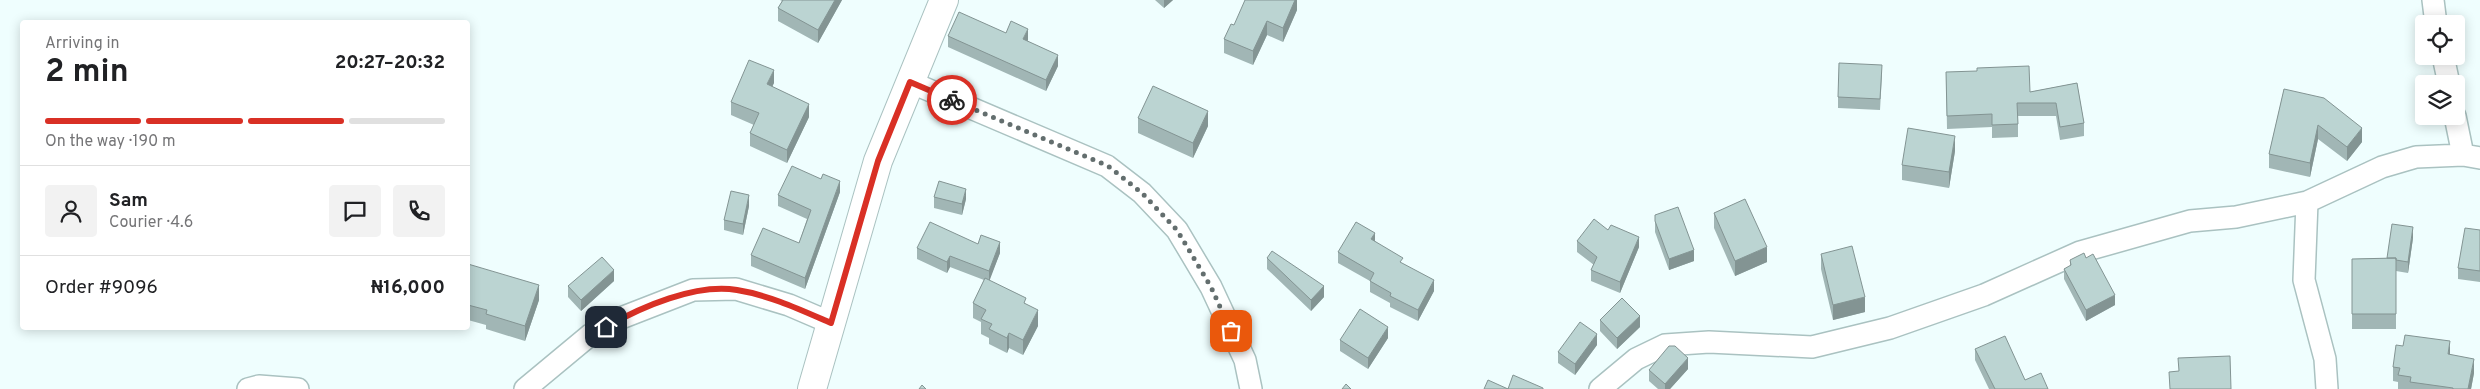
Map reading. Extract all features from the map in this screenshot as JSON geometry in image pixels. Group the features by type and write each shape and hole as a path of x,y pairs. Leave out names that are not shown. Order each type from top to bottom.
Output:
{"main road":[{"path":"812,389 878,161 944,0"}],"street":[{"path":"2434,0 2435,15"},
{"path":"910,82 1108,166 1142,193 1177,230 1211,287 1245,360 1251,389"},
{"path":"1600,389 1636,358 1665,345 1709,342 1812,346 1890,328 1984,295 2089,250 2190,221 2236,217 2307,202 2382,167 2416,157 2472,156 2459,125"},
{"path":"2307,202 2304,280 2325,359 2327,389"},
{"path":"525,389 590,336 621,318 693,290 736,289 789,305 831,323"},
{"path":"248,389 259,386 298,389"}],"building":[{"path":"783,0 835,0 818,30 778,8"},
{"path":"1245,0 1295,0 1283,28 1267,21 1253,51 1224,39 1231,24 1234,25"},
{"path":"959,12 1006,33 1011,21 1028,29 1023,39 1058,55 1046,80 948,36"},
{"path":"749,60 774,70 767,84 809,104 787,150 750,133 759,113 731,102"},
{"path":"1839,63 1882,65 1880,99 1838,97"},
{"path":"2029,66 2030,92 2077,83 2084,123 2060,127 2056,103 2017,103 2018,124 1992,125 1992,114 1947,116 1946,72 1977,71 1977,68"},
{"path":"1153,86 1208,111 1193,143 1138,118"},
{"path":"2284,89 2324,98 2362,128 2347,147 2318,125 2310,163 2269,154"},
{"path":"1908,128 1955,136 1949,172 1902,165"},
{"path":"792,166 821,179 823,174 840,181 805,278 751,255 763,228 799,243 811,210 778,195"},
{"path":"939,181 966,189 962,204 934,197"},
{"path":"731,191 749,195 743,224 724,220"},
{"path":"1745,199 1767,247 1735,261 1714,213"},
{"path":"1678,207 1694,250 1669,259 1655,221 1655,215"},
{"path":"1594,219 1608,230 1611,225 1639,237 1620,282 1591,270 1597,257 1577,241"},
{"path":"930,222 978,244 981,235 1000,242 989,271 950,256 947,262 917,248"},
{"path":"1356,222 1375,233 1371,239 1403,258 1400,262 1434,280 1418,310 1390,296 1391,293 1370,281 1374,273 1338,252"},
{"path":"2392,224 2413,227 2408,262 2396,260 2396,258 2387,258"},
{"path":"2465,228 2480,230 2480,271 2458,268"},
{"path":"1852,246 1865,297 1833,305 1821,254"},
{"path":"1272,251 1324,286 1311,300 1267,258"},
{"path":"2084,253 2086,258 2093,254 2115,295 2086,310 2064,269 2071,265 2070,260"},
{"path":"602,257 614,270 581,300 568,286"},
{"path":"2396,258 2396,314 2352,314 2352,259"},
{"path":"470,265 539,285 525,326 486,314 487,310 470,306"},
{"path":"985,278 1026,298 1024,303 1038,310 1023,340 1009,333 1007,338 989,329 992,324 981,319 986,310 973,303"},
{"path":"1622,298 1640,316 1617,338 1600,320"},
{"path":"1360,309 1388,327 1368,358 1340,340"},
{"path":"1580,322 1597,334 1575,364 1558,352"},
{"path":"2405,335 2450,341 2448,354 2474,359 2468,389 2453,389 2410,382 2411,377 2398,375 2400,368 2393,367 2396,345 2403,346"},
{"path":"2005,336 2025,380 2041,373 2048,389 1995,389 1975,349"},
{"path":"1669,346 1675,346 1688,358 1665,384 1649,370"},
{"path":"2230,356 2231,389 2170,389 2169,372 2179,371 2178,358"},
{"path":"1513,375 1543,388 1543,389 1508,389"},
{"path":"1488,380 1508,389 1484,389"},
{"path":"1346,384 1351,389 1342,389"}],"way so far":[{"path":"952,100 1108,166 1142,193 1177,230 1211,287 1231,331"}],"route":[{"path":"606,327 621,318 693,290 736,289 789,305 831,323 878,161 910,82 952,100"}]}
